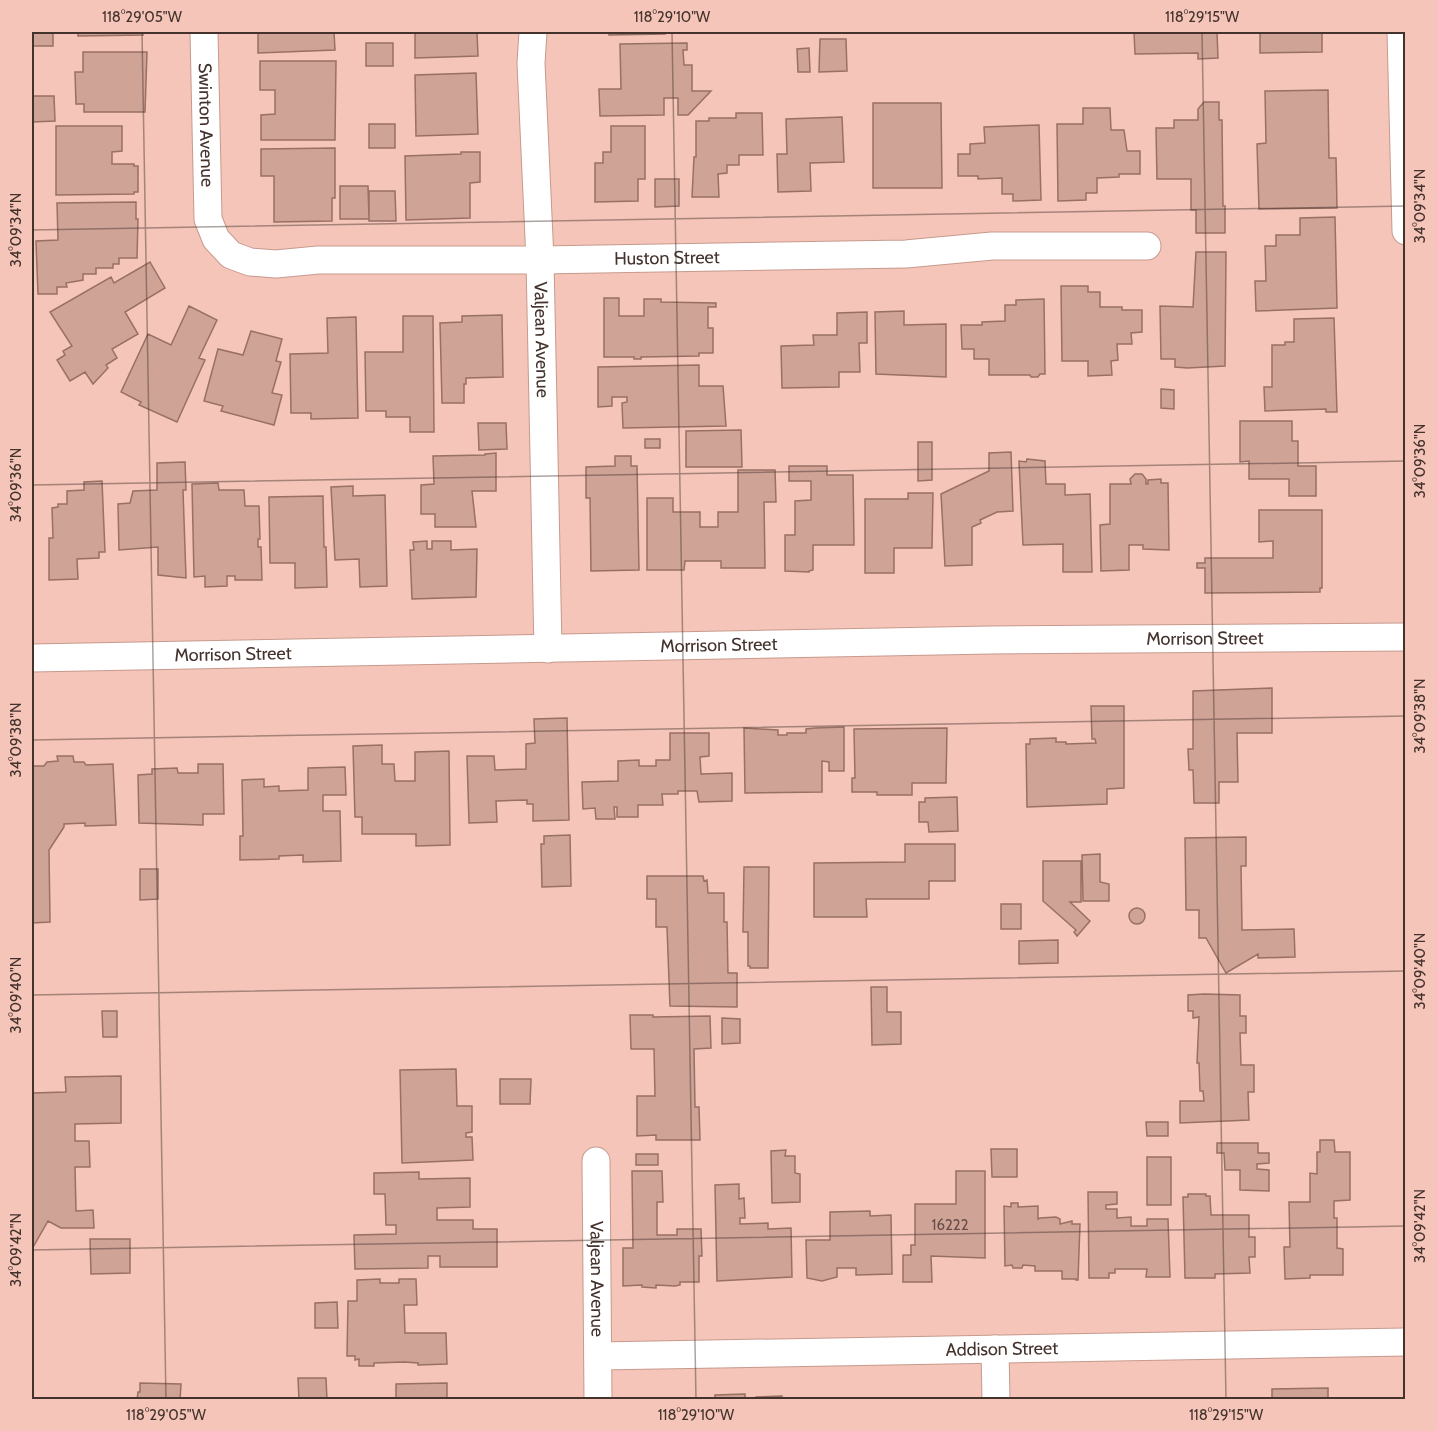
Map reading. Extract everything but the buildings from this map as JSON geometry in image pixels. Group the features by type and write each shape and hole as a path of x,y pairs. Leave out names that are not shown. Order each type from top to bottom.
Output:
{"street":[{"name":"Swinton Avenue","path":"204,32 208,219"},
{"name":"Valjean Avenue","path":"533,32 531,63 540,260 548,649"},
{"path":"1401,32 1406,231"},
{"name":"Huston Street","path":"208,219 216,239 231,255 250,262 276,264 318,260 540,260 906,254 992,246 1147,246"},
{"name":"Morrison Street","path":"32,658 991,640 1406,637"},
{"name":"Valjean Avenue","path":"596,1161 598,1400"},
{"name":"Addison Street","path":"598,1356 1406,1342"},
{"path":"995,1349 996,1400"}]}
